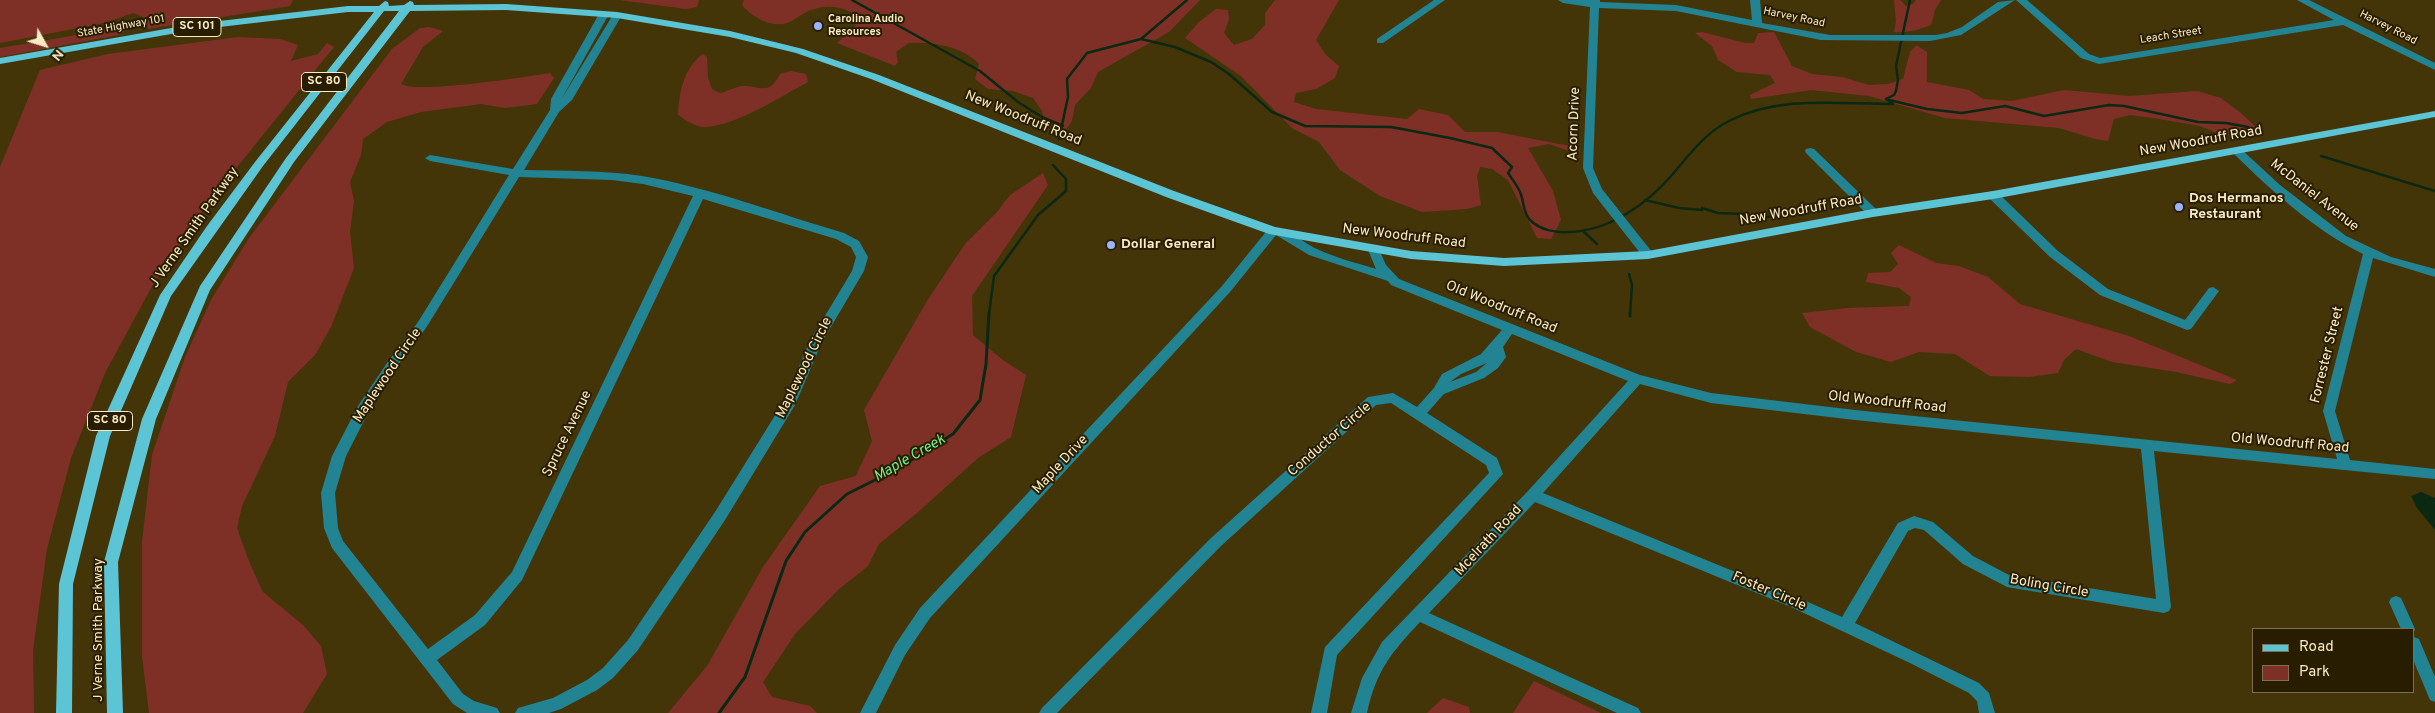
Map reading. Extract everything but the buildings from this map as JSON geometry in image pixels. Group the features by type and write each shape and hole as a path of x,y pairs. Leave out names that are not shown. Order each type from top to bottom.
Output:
{"main road":[{"name":"New Woodruff Road","path":"398,4 506,7 617,15 721,32 799,51 875,77 1179,197 1276,231 1374,250 1428,257 1504,262 1648,255 1873,213 1993,195 2435,114"},
{"name":"State Highway 101","path":"0,61 228,22 398,4"},
{"name":"J Verne Smith Parkway","path":"64,713 66,584 103,436 162,304 227,207 398,4"},
{"name":"J Verne Smith Parkway","path":"115,713 111,562 149,419 204,289 398,4"}],"street":[{"path":"1380,41 1440,0"},
{"name":"Harvey Road","path":"1564,0 1675,8 1821,37 1854,39 1940,38 1959,33 1970,27 1985,12 2010,0"},
{"path":"1755,0 1757,23"},
{"name":"Leach Street","path":"2021,0 2085,56 2099,60 2347,21"},
{"name":"Harvey Road","path":"2302,0 2435,67"},
{"name":"Acorn Drive","path":"1595,2 1588,168 1597,190 1648,255"},
{"name":"Maplewood Circle","path":"555,110 556,100 604,14"},
{"name":"Maplewood Circle","path":"492,713 470,707 458,699 337,544 330,528 328,493 339,456 363,410 391,366 422,325 555,110 567,100 617,15"},
{"path":"1810,151 1873,213"},
{"name":"McDaniel Avenue","path":"2237,151 2276,188 2330,232 2369,253 2435,272"},
{"path":"430,158 516,173"},
{"name":"Maplewood Circle","path":"516,173 628,177 700,194 849,239 860,250 861,264 816,341 785,410 720,516 633,645 608,673 592,685 556,704 523,713"},
{"name":"Spruce Avenue","path":"427,659 480,620 517,576 700,194"},
{"path":"1993,195 2054,254 2104,292 2188,326 2213,291"},
{"name":"Old Woodruff Road","path":"1276,231 1313,252 1390,278 1509,328 1637,378 1682,392 1748,404 2435,474"},
{"name":"Maple Drive","path":"868,713 900,650 925,613 1226,289 1276,231"},
{"path":"1374,250 1381,267 1390,278"},
{"name":"Forrester Street","path":"2345,464 2329,411 2369,253"},
{"path":"1419,414 1439,391 1442,382 1450,374 1455,370 1482,360 1498,347 1509,328"},
{"name":"Mcelrath Road","path":"1359,713 1363,693 1373,669 1387,647 1532,495 1637,378"},
{"name":"Conductor Circle","path":"1047,713 1216,542 1374,400 1393,398 1492,462 1496,474 1330,652 1319,713"},
{"name":"Boling Circle","path":"1844,626 1875,578 1903,527 1914,522 1928,526 1968,560 2007,580 2164,607 2147,445"},
{"name":"Foster Circle","path":"1532,495 1712,568 1844,626 1974,688 1987,703 1987,713"},
{"path":"2396,602 2408,628"},
{"path":"1418,615 1633,713"},
{"path":"2415,646 2435,695"}],"green space":[{"path":"0,0 293,0 290,6 148,29 143,17 133,13 104,23 0,43"},
{"path":"619,0 699,0 697,7 686,9"},
{"path":"744,0 1200,0 1169,32 1098,72 1091,88 1075,105 1072,121 1065,131 1058,131 1045,125 1042,111 1033,98 1013,91 988,89 975,79 979,64 956,49 937,44 909,43 896,52 898,62 895,66 837,43 855,26 858,17 847,10 836,7 817,8 787,23 774,24 751,14 742,5"},
{"path":"1275,0 1339,0 1316,40 1326,55 1339,66 1335,78 1316,89 1296,93 1294,102 1316,109 1407,119 1419,109 1448,115 1465,132 1497,132 1580,148 1579,154 1549,144 1528,148 1553,191 1561,220 1551,239 1537,238 1508,180 1492,169 1480,167 1477,176 1481,205 1467,209 1422,212 1380,196 1340,170 1319,142 1292,128 1241,76 1185,38 1199,22 1216,9 1228,10 1229,19 1224,33 1234,45 1252,39 1265,25 1265,13"},
{"path":"1894,0 1900,0 1906,6 1913,4 1916,0 1941,0 1935,10 1931,25 1912,31 1894,32 1896,22"},
{"path":"124,23 130,24 132,27 119,35 0,57 0,48 83,34"},
{"path":"429,27 443,31 423,47 401,84 411,87 449,86 550,73 554,78 537,104 505,108 481,104 421,112 387,122 363,139 361,155 350,182 354,201 350,232 354,268 331,327 315,355 288,382 275,436 242,506 237,528 250,564 263,592 303,625 321,646 327,674 303,713 149,713 142,656 142,542 152,455 185,357 211,300 249,238 392,49 420,28"},
{"path":"1702,32 1745,43 1754,43 1758,33 1774,32 1792,66 1812,74 1842,77 1869,85 1888,84 1903,79 1910,52 1916,45 1927,52 1927,82 1969,90 1983,99 2012,101 2064,90 2129,96 2197,91 2221,98 2260,131 2225,136 2200,126 2130,115 2114,119 2108,141 2059,128 1945,118 1869,96 1811,90 1751,99 1750,95 1775,83 1770,75 1737,72 1718,60 1712,46 1695,33"},
{"path":"238,37 280,39 298,45 291,61 318,54 327,43 334,47 208,203 151,288 105,373 71,458 47,549 33,650 34,713 0,713 0,167 40,70 108,54"},
{"path":"703,54 707,57 708,78 712,89 720,93 740,86 767,88 776,81 780,74 791,71 806,74 808,82 745,116 718,125 699,126 678,115 681,89 687,73"},
{"path":"1043,173 1048,185 972,296 973,335 1004,361 1026,375 1011,437 978,458 917,513 879,544 868,566 838,590 795,634 763,682 772,697 810,706 817,713 668,713 707,666 763,567 820,486 856,476 872,441 864,410 927,301 965,244 997,212 1010,195"},
{"path":"1899,245 1936,263 1959,266 1988,277 2020,304 2129,336 2237,380 2230,384 2176,372 2112,362 2076,349 2064,360 2058,373 2029,377 1990,376 1955,354 1919,352 1891,362 1856,352 1810,327 1802,313 1848,308 1909,306 1911,297 1899,288 1866,282 1868,273 1890,272 1898,264 1891,253"},
{"path":"1534,681 1601,713 1513,713"},
{"path":"1443,698 1469,707 1470,713 1427,713"}],"shaded area":[{"path":"2421,492 2435,498 2435,530 2417,508 2411,496"}],"waterway":[{"path":"852,0 980,71 1018,102 1042,117 1062,126"},
{"name":"Maple Creek","path":"1141,39 1187,0"},
{"path":"1646,200 1662,186 1712,132 1729,121 1748,113 1768,107 1789,104 1893,104 1886,99 1894,95 1896,91 1898,80 1896,66 1910,0"},
{"name":"Maple Creek","path":"1062,126 1068,97 1067,79 1087,53 1141,39"},
{"path":"1141,39 1175,47 1211,62 1229,74 1272,112 1305,126 1391,127 1492,148 1512,167 1508,173 1520,192 1530,220 1548,230 1569,232 1598,227 1626,214 1646,200"},
{"path":"1889,100 1927,109 1962,113 2005,106 2044,116 2109,105 2124,106 2198,122 2226,123 2248,127"},
{"name":"Maple Creek","path":"1059,139 1062,126"},
{"path":"2321,156 2435,191"},
{"name":"Maple Creek","path":"989,314 994,276 1038,215 1066,191 1066,179 1053,165"},
{"path":"1646,200 1679,208 1702,210 1702,208 1718,213 1744,214 1755,219 1786,214"},
{"path":"1583,231 1597,244"},
{"path":"1629,274 1632,285 1630,314"},
{"name":"Maple Creek","path":"719,713 745,677 786,561 805,532 847,494 897,469 953,434 980,400 986,364 989,313"}],"place":[{"name":"Carolina Audio Resources","path":"818,26"},
{"name":"Dos Hermanos Restaurant","path":"2179,207"},
{"name":"Dollar General","path":"1111,245"}]}
